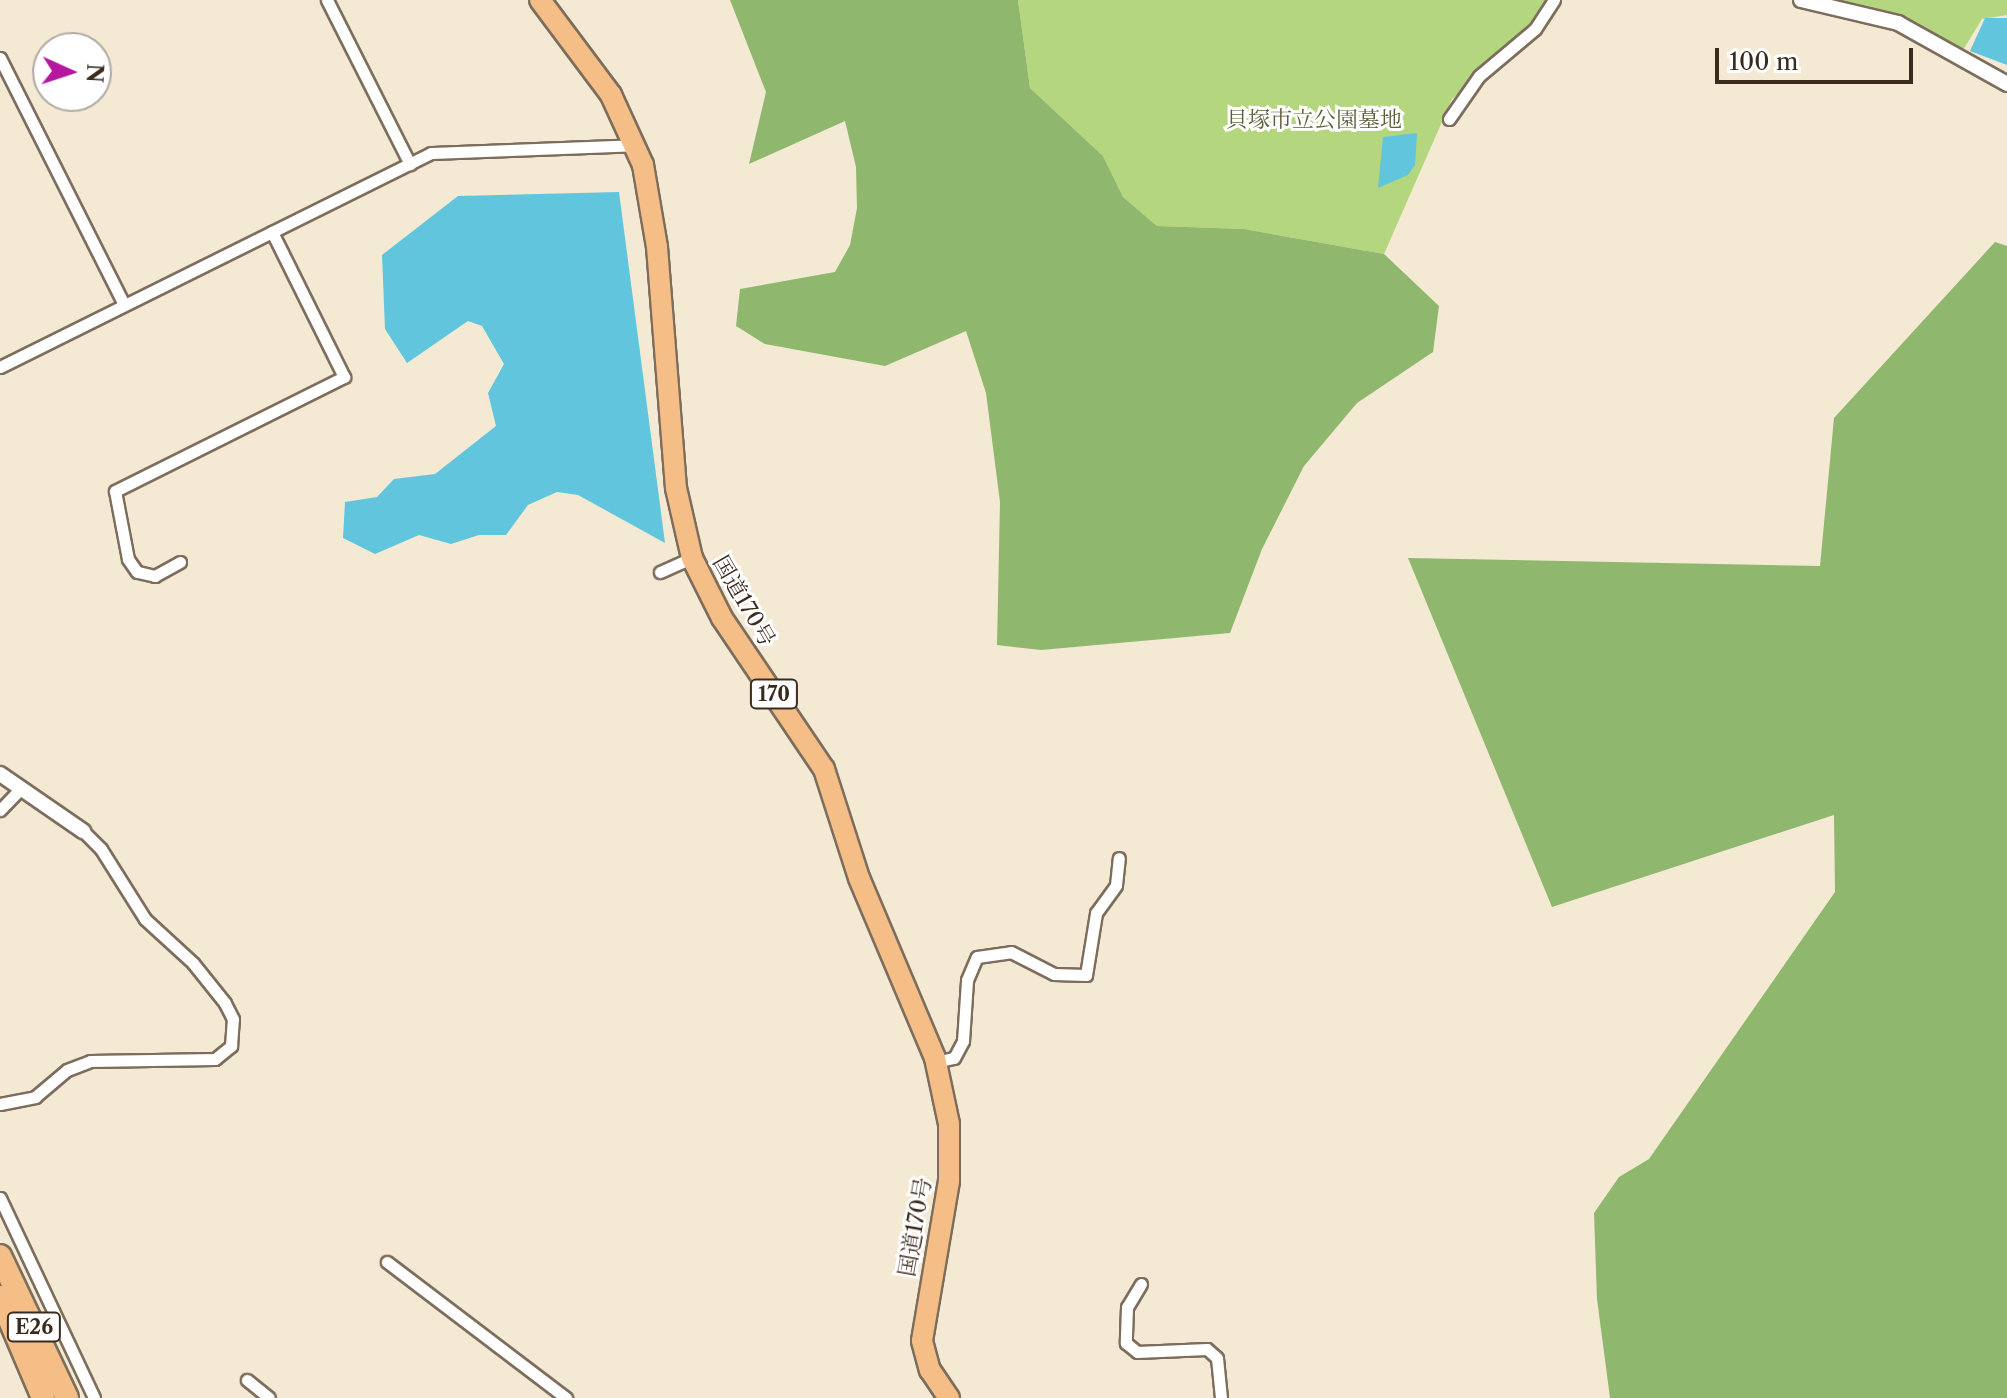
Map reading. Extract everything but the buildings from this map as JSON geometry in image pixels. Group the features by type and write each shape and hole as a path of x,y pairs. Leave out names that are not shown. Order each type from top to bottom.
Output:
{"highway":[{"name":"国道170号","path":"540,0 607,88 636,145 653,212 676,488 692,558 722,618 824,769 859,878 936,1062 949,1124 949,1181 922,1341 930,1370 949,1398"},
{"name":"E26","path":"0,1256 67,1398"},
{"name":"E26","path":"0,1297 43,1398"}],"street":[{"path":"327,0 410,164"},
{"path":"1449,119 1479,76 1535,29 1554,0"},
{"path":"1801,0 1898,23 2007,84"},
{"path":"0,58 124,305"},
{"path":"0,367 431,153 636,145"},
{"path":"180,562 155,576 137,572 128,559 115,491 344,377 272,232"},
{"path":"660,572 692,558"},
{"path":"0,774 83,831 101,849 145,919 193,963 225,1003 233,1019 231,1046 215,1059 90,1061 67,1070 35,1097 0,1104"},
{"path":"0,810 20,789"},
{"path":"936,1062 954,1058 963,1041 967,980 977,957 1011,952 1054,974 1086,975 1096,913 1116,885 1119,858"},
{"path":"0,1198 94,1398"},
{"path":"387,1262 566,1398"},
{"path":"1141,1284 1127,1307 1126,1343 1137,1352 1207,1349 1217,1358 1221,1398"},
{"path":"247,1380 269,1398"}],"green space":[{"path":"730,0 1018,0 1030,88 1103,156 1123,197 1157,226 1244,229 1384,254 1439,306 1433,352 1357,403 1304,466 1262,549 1230,633 1041,650 997,645 1000,502 986,393 966,331 885,366 765,344 736,326 740,289 835,272 850,245 857,208 856,167 845,121 749,164 766,92"},
{"name":"貝塚市立公園墓地","path":"1018,0 1554,0 1535,29 1452,99 1384,254 1244,229 1157,226 1123,197 1103,156 1030,88"},
{"path":"1803,0 2007,0 2007,15 1982,19 1963,50 1898,23"},
{"path":"1995,242 2007,246 2007,1398 1610,1398 1597,1299 1594,1213 1619,1177 1649,1159 1835,892 1834,815 1552,907 1408,558 1820,566 1834,418"}],"water":[{"path":"1985,18 2007,18 2007,65 1970,51"},
{"path":"1417,133 1415,165 1408,175 1378,188 1383,137"},
{"path":"619,192 665,543 578,495 557,492 528,505 506,535 479,535 451,544 419,535 375,554 343,538 345,502 377,497 394,479 435,474 496,426 488,393 504,364 482,326 468,321 407,363 385,329 382,255 458,196"}]}
